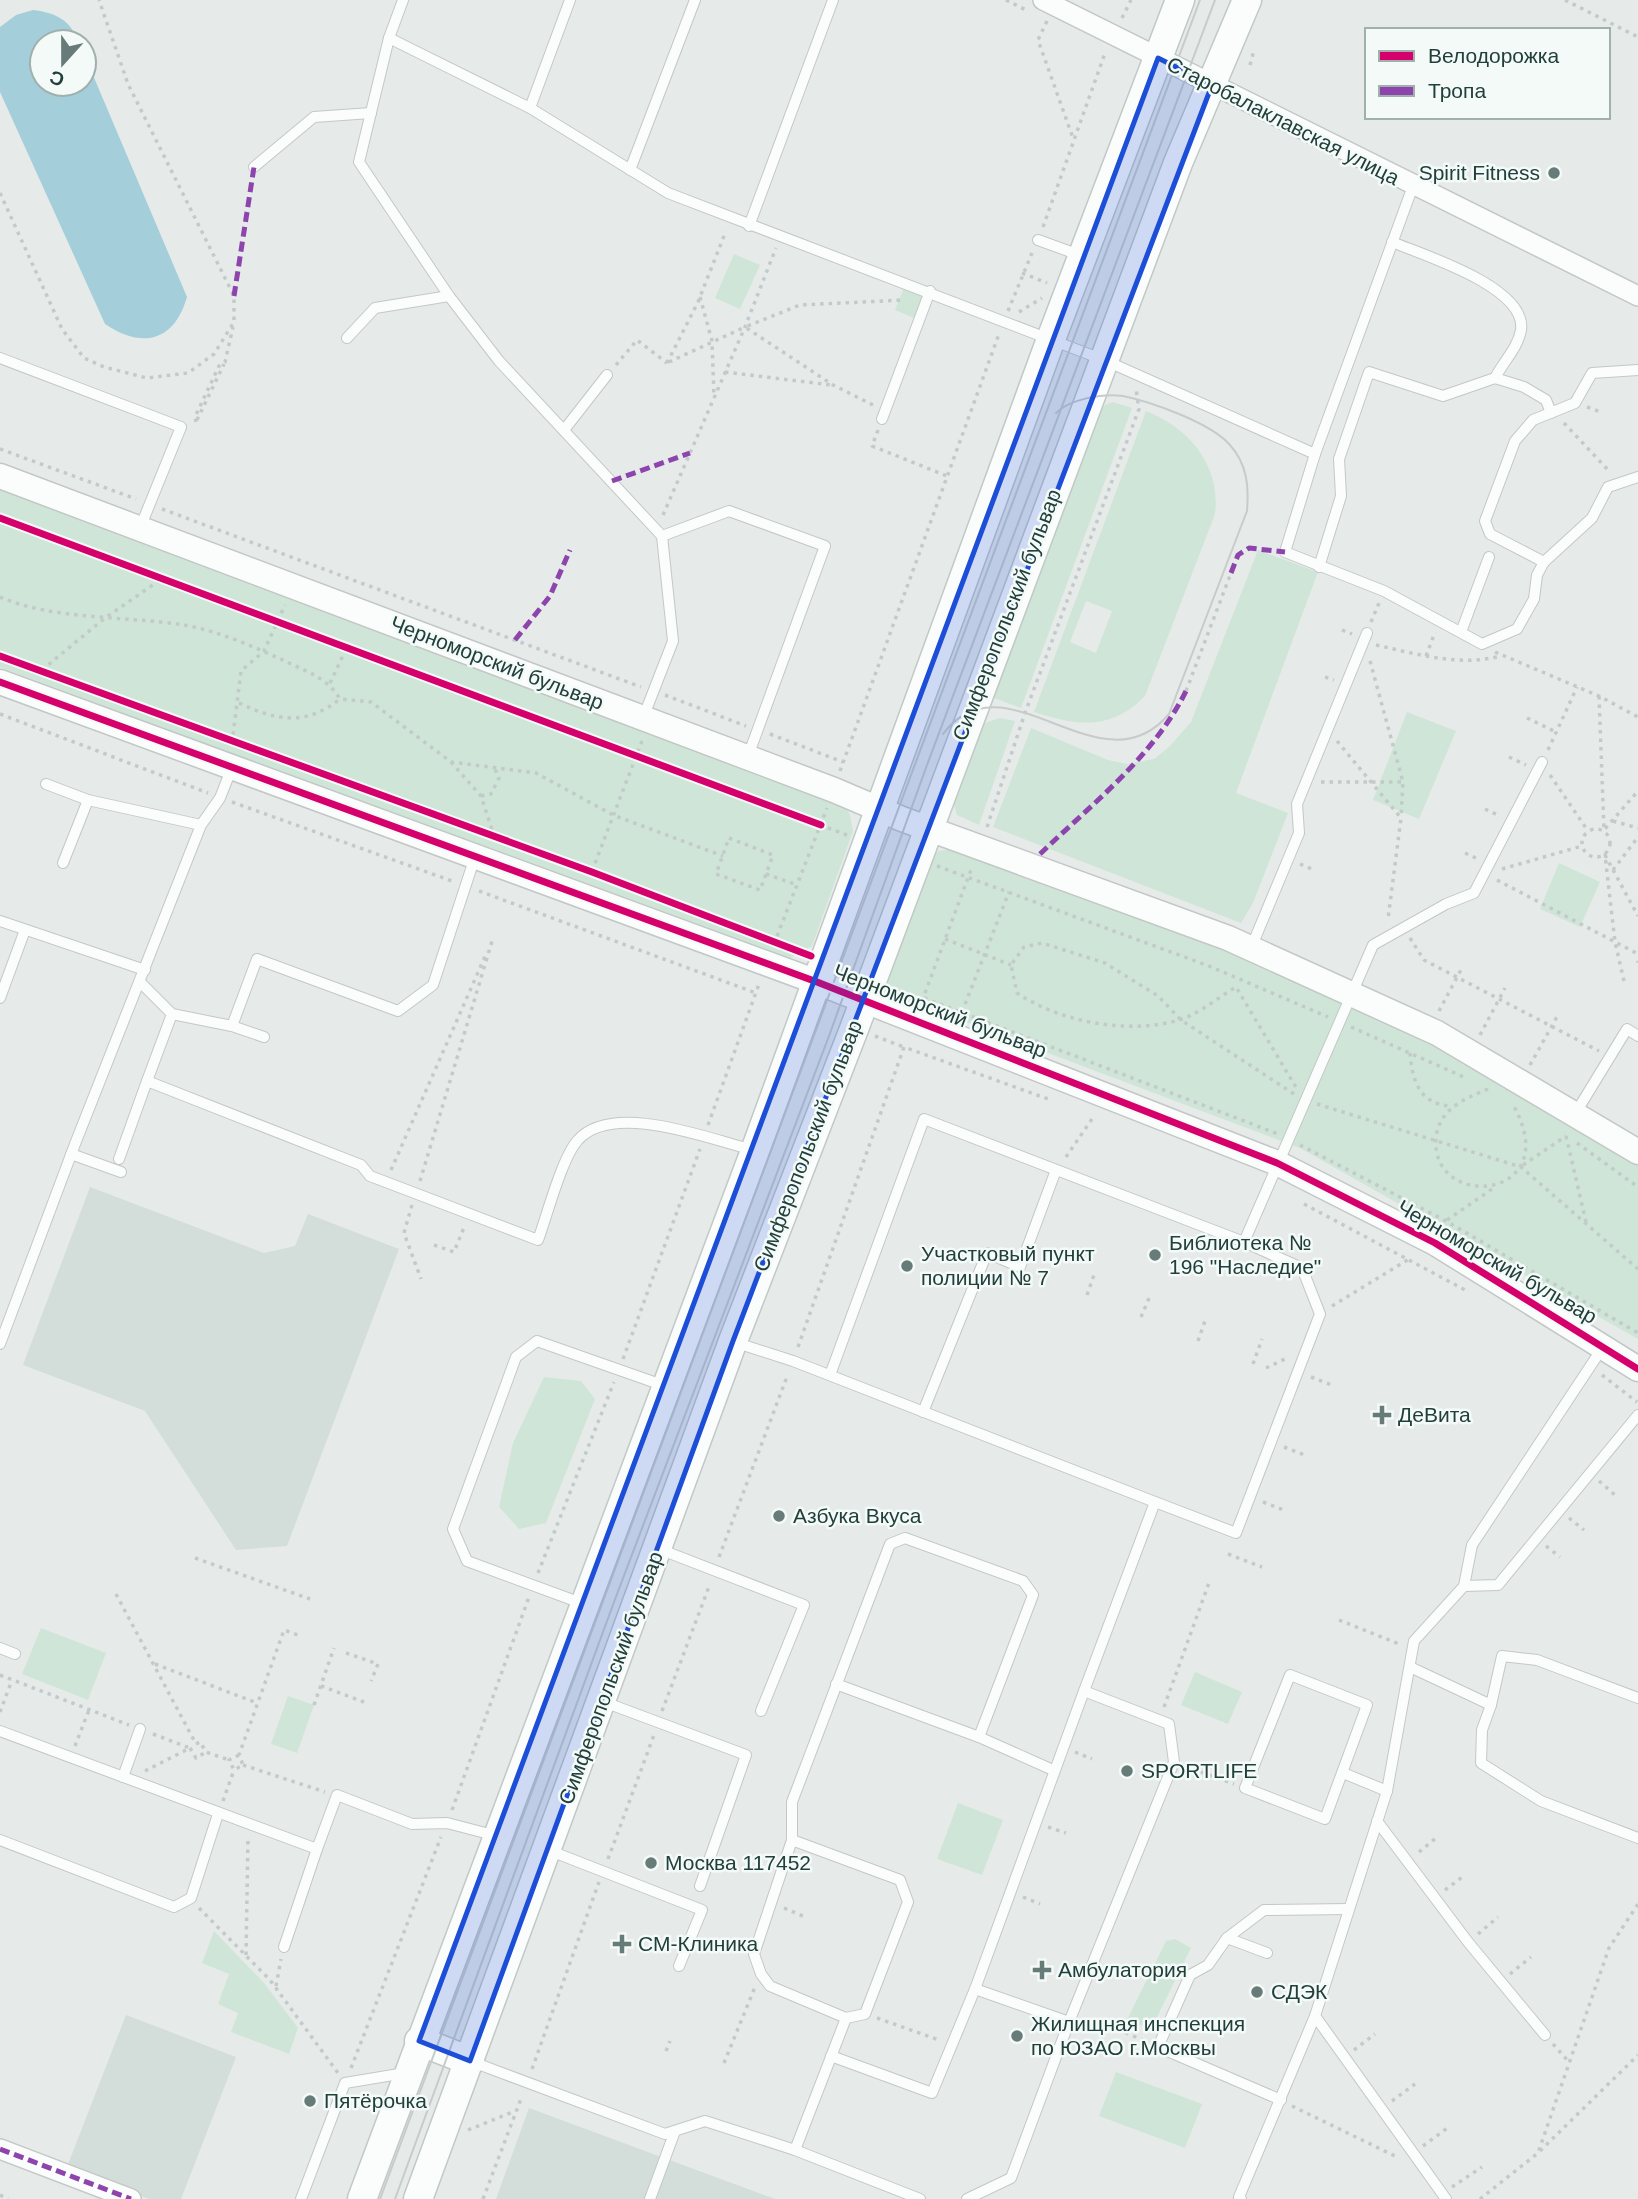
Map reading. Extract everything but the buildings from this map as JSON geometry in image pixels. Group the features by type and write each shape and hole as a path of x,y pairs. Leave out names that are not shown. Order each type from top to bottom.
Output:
{"main road":[{"path":"362,2199 419,2041 667,1387 1051,339 1180,0"},
{"name":"Симферопольский бульвар","path":"418,2199 659,1549 733,1341 854,1029 1178,163 1247,0"},
{"path":"419,2041 470,2061"}],"street":[{"name":"Старобалаклавская улица","path":"1043,0 1412,186 1638,296"},
{"name":"Черноморский бульвар","path":"0,476 139,528 643,727 747,758 1251,948 1430,1030 1471,1053 1520,1082 1565,1126 1638,1152"},
{"name":"Черноморский бульвар","path":"0,682 227,768 475,856 771,953 817,982 1277,1163 1436,1243 1597,1356 1638,1369"},
{"path":"0,2149 131,2199"}],"lane":[{"path":"403,0 389,37 359,162 449,296 499,361 659,532 673,641 653,691 643,727"},
{"path":"530,108 570,0"},
{"path":"630,170 695,0"},
{"path":"749,226 834,0"},
{"path":"389,37 530,108 668,193 730,219 929,295 1004,320 1104,360 1315,454"},
{"path":"254,167 314,117 371,113"},
{"path":"1412,186 1315,454 1285,552 1384,591 1482,644 1517,629 1534,600 1537,575 1544,562 1592,518 1608,487 1638,477"},
{"path":"1038,240 1083,256"},
{"path":"1392,242 1492,285 1515,309 1521,328 1514,350 1495,378"},
{"path":"884,415 929,295"},
{"path":"348,338 375,308 449,296"},
{"path":"0,358 181,427 139,528"},
{"path":"1544,562 1490,534 1485,521 1515,441 1534,420 1575,403 1592,373 1638,370"},
{"path":"1319,567 1341,496 1339,459 1369,372 1443,396 1495,378 1524,387 1546,400 1553,412"},
{"path":"564,430 607,375"},
{"path":"659,532 729,511 825,546 747,758"},
{"path":"1461,632 1489,557"},
{"path":"1251,948 1299,833 1297,804 1365,637"},
{"path":"1244,1242 1373,945 1446,904 1474,893 1542,762"},
{"path":"0,1344 71,1154 201,825 220,798 227,768"},
{"path":"46,784 88,800 201,825"},
{"path":"63,863 88,800"},
{"path":"232,1026 257,959 398,1011 433,985 475,856"},
{"path":"0,921 145,970"},
{"path":"0,998 25,930"},
{"path":"140,982 172,1014 232,1026 264,1037"},
{"path":"119,1159 172,1014"},
{"path":"1565,1126 1627,1029 1638,1036"},
{"path":"147,1081 361,1165 370,1176 538,1240 569,1155 578,1139 601,1127 634,1121 755,1150"},
{"path":"733,1341 793,1361 830,1376 922,1412 1155,1502 1236,1532 1320,1314 1302,1268 1244,1242 924,1119 830,1376"},
{"path":"71,1154 121,1172"},
{"path":"922,1412 987,1253 1020,1267 1056,1170"},
{"path":"585,1605 467,1561 453,1530 516,1357 537,1341 667,1387"},
{"path":"1241,2199 1239,2197 1315,2016 1387,1791 1413,1642 1464,1586 1472,1545 1597,1356"},
{"path":"1464,1586 1498,1585 1638,1415"},
{"path":"831,2056 932,2094 975,1989 1052,1770 1155,1502"},
{"path":"792,1840 900,1880 908,1902 865,2014 846,2018 770,1986 761,1975 754,1954 792,1840 792,1802 890,1544 905,1538 1023,1581 1033,1595 979,1737"},
{"path":"659,1549 804,1605 761,1711"},
{"path":"0,1648 15,1654"},
{"path":"1638,1698 1537,1660 1502,1656 1491,1706 1482,1730 1481,1763 1542,1801 1638,1838"},
{"path":"1410,1667 1491,1706"},
{"path":"1290,1675 1367,1705 1343,1773 1325,1819 1245,1788 1290,1675"},
{"path":"836,1684 979,1737 1052,1770"},
{"path":"967,2199 1011,2178 1069,2022 1174,1762 1169,1724 1084,1691"},
{"path":"602,1701 746,1755 700,1886"},
{"path":"125,1778 140,1729"},
{"path":"0,1731 317,1849"},
{"path":"1343,1773 1387,1791"},
{"path":"284,1947 338,1796 412,1824 447,1823 497,1837"},
{"path":"0,1840 174,1907 191,1898 218,1814"},
{"path":"1377,1821 1468,1942 1545,2035"},
{"path":"548,1850 702,1910 679,1966"},
{"path":"1281,2101 1158,2047 1190,1975 1208,1965 1227,1938 1264,1910 1348,1909"},
{"path":"1227,1938 1267,1953"},
{"path":"975,1989 1069,2022"},
{"path":"1315,2016 1444,2197"},
{"path":"795,2150 846,2018"},
{"path":"470,2061 665,2134 705,2121 795,2150 920,2199"},
{"path":"301,2199 345,2082 408,2073"},
{"path":"650,2199 675,2131"}],"path":[{"path":"99,0 128,84 234,296 234,322 225,362 195,417 196,422 181,427"},
{"path":"1122,18 1131,0"},
{"path":"1565,0 1638,37"},
{"path":"1047,21 1038,40 1074,140"},
{"path":"345,2082 447,1823 533,1587 620,1369 1004,320 1038,240 1106,51"},
{"path":"0,193 62,328 84,358 104,367 147,378 188,373 214,354 234,322"},
{"path":"667,363 700,297 730,219"},
{"path":"659,532 780,237"},
{"path":"1022,273 1059,288"},
{"path":"1004,320 1048,294"},
{"path":"667,363 712,341 800,305 929,295"},
{"path":"700,297 712,341 714,398"},
{"path":"745,327 884,415 872,446 948,476"},
{"path":"607,375 637,340 667,363"},
{"path":"725,372 833,385"},
{"path":"915,1019 969,877 1025,713 1139,409 1135,374"},
{"path":"1553,412 1620,483"},
{"path":"0,449 843,762"},
{"path":"0,519 867,842"},
{"path":"1186,691 1231,573"},
{"path":"42,671 105,618 163,578"},
{"path":"1384,591 1365,637 1426,656 1477,662 1501,656"},
{"path":"0,597 15,604 105,618 186,626 264,651 330,683 340,699"},
{"path":"0,715 212,794 227,768 239,703 241,671 264,651 278,621"},
{"path":"1426,656 1439,622"},
{"path":"1482,644 1501,656 1599,696 1638,718"},
{"path":"330,683 347,647"},
{"path":"0,656 739,928"},
{"path":"1371,663 1403,782 1386,938"},
{"path":"1577,687 1542,762 1587,831"},
{"path":"1599,696 1604,830 1610,839 1605,855 1615,942 1624,981"},
{"path":"239,703 270,717 319,715 340,699 371,702 451,762 481,796 494,836"},
{"path":"1527,718 1556,732"},
{"path":"592,872 636,756 643,727"},
{"path":"1327,728 1401,818"},
{"path":"451,762 536,773 613,814 723,856"},
{"path":"481,796 491,794 499,778 494,767"},
{"path":"1306,782 1403,782"},
{"path":"1587,831 1604,830 1638,790"},
{"path":"220,798 756,993"},
{"path":"1612,820 1638,828"},
{"path":"1582,846 1587,831"},
{"path":"1613,870 1638,837"},
{"path":"729,838 773,855 760,890 716,874 723,856 729,838"},
{"path":"1582,846 1588,855 1605,855"},
{"path":"1485,874 1582,846"},
{"path":"1605,855 1638,916"},
{"path":"916,859 1239,979 1468,1079"},
{"path":"592,872 603,883"},
{"path":"766,874 797,886"},
{"path":"1485,874 1638,954"},
{"path":"962,1013 1009,892"},
{"path":"1403,928 1424,960 1610,1056"},
{"path":"763,937 771,953"},
{"path":"386,1182 493,938 404,1233 421,1279"},
{"path":"946,939 1011,965"},
{"path":"1239,979 1236,987 1181,1020 1120,1024 1062,1015 1037,1006 1017,993 1011,965 1024,947 1042,943 1105,963 1158,996 1181,1020 1304,1100 1521,1167 1638,1269"},
{"path":"771,953 787,946"},
{"path":"1430,1030 1463,966"},
{"path":"1236,987 1304,1100"},
{"path":"1471,1053 1505,988"},
{"path":"1520,1082 1558,1015"},
{"path":"854,1029 1055,1101"},
{"path":"482,2199 793,1361 904,1047"},
{"path":"1410,1052 1412,1076 1423,1096 1436,1105 1453,1106"},
{"path":"1479,1083 1489,1088 1453,1106 1443,1117 1436,1140 1440,1160 1448,1173 1460,1182 1474,1187 1489,1187 1502,1182"},
{"path":"1521,1167 1528,1140 1525,1126 1511,1101 1522,1108"},
{"path":"1083,1112 1106,1121"},
{"path":"1056,1170 1094,1116"},
{"path":"1320,1314 1436,1243 1446,1221 1521,1167 1565,1126"},
{"path":"1565,1126 1638,1187"},
{"path":"1565,1126 1587,1224"},
{"path":"1303,1203 1478,1298"},
{"path":"434,1245 454,1252 464,1228"},
{"path":"1087,1296 1094,1275"},
{"path":"1141,1317 1150,1296"},
{"path":"1198,1341 1206,1318"},
{"path":"1253,1363 1262,1339"},
{"path":"1597,1356 1638,1403"},
{"path":"1298,1371 1332,1385"},
{"path":"1271,1441 1305,1455"},
{"path":"1250,1497 1284,1510"},
{"path":"1228,1554 1262,1567"},
{"path":"195,1558 310,1599"},
{"path":"1159,1720 1210,1580"},
{"path":"116,1594 196,1744"},
{"path":"1339,1620 1398,1644 1413,1642"},
{"path":"243,1765 239,1755 284,1630 298,1634"},
{"path":"314,1704 334,1648"},
{"path":"346,1653 378,1664 371,1681"},
{"path":"154,1663 257,1703"},
{"path":"0,1675 190,1748 196,1758 206,1752"},
{"path":"0,1712 12,1680"},
{"path":"321,1686 364,1702"},
{"path":"70,1757 89,1710"},
{"path":"125,1778 200,1742 206,1752 229,1760 234,1770"},
{"path":"229,1760 239,1755"},
{"path":"1174,1762 1245,1788"},
{"path":"218,1814 234,1770 243,1765 338,1796"},
{"path":"246,1956 248,1824"},
{"path":"1406,1862 1436,1838"},
{"path":"1434,1897 1465,1875"},
{"path":"770,1903 805,1917"},
{"path":"1538,2153 1609,1948 1638,1904"},
{"path":"205,1914 276,1988 345,2082"},
{"path":"1468,1942 1498,1917"},
{"path":"276,1988 284,1947"},
{"path":"1501,1982 1531,1956"},
{"path":"724,2063 761,1975"},
{"path":"865,2014 952,2045"},
{"path":"1069,2022 1102,2022 1158,2047"},
{"path":"1345,2058 1375,2034"},
{"path":"1545,2035 1570,2063"},
{"path":"666,2052 670,2041"},
{"path":"1480,2199 1538,2153 1638,2054"},
{"path":"1381,2109 1415,2084"},
{"path":"1281,2101 1426,2171"},
{"path":"1413,2153 1450,2126"},
{"path":"1444,2197 1482,2166"},
{"path":"0,2195 8,2199"}],"highlighted area":[{"path":"1158,58 1212,85 733,1341 470,2061 419,2041"}],"shaded area":[{"path":"90,1187 264,1253 295,1246 308,1214 399,1249 287,1546 236,1550 145,1411 23,1365"},
{"path":"126,2015 236,2057 181,2199 149,2199 67,2167"},
{"path":"529,2108 775,2199 496,2199"}],"green space":[{"path":"734,254 760,265 740,309 715,298"},
{"path":"904,288 928,297 919,320 895,310"},
{"path":"1113,402 1132,408 1021,708 994,698 1097,415 1105,405"},
{"path":"1146,411 1176,427 1199,450 1213,480 1215,514 1145,696 1119,715 1093,722 1065,720 1034,712","holes":["1086,601 1112,611 1096,653 1070,642"]},
{"path":"0,485 841,799 850,815 853,831 812,946 786,960 0,667"},
{"path":"1258,550 1318,572 1236,793 1288,813 1253,903 1241,923 993,827 1031,728 1108,760 1127,764 1154,759 1169,747 1191,722"},
{"path":"1407,712 1456,731 1419,819 1373,800"},
{"path":"1000,718 1015,721 979,825 957,815 952,799 979,725"},
{"path":"954,849 1224,948 1433,1043 1638,1165 1638,1339 1300,1148 878,989 924,867 938,851"},
{"path":"1559,863 1600,882 1580,927 1540,909"},
{"path":"544,1377 581,1381 595,1399 546,1523 519,1529 499,1507 513,1443"},
{"path":"41,1628 106,1653 88,1700 22,1674"},
{"path":"1195,1672 1242,1692 1228,1724 1181,1705"},
{"path":"288,1696 314,1705 297,1753 271,1744"},
{"path":"958,1803 1003,1820 982,1875 937,1859"},
{"path":"214,1931 264,1983 298,2028 289,2054 231,2032 238,2013 218,2004 229,1974 202,1963"},
{"path":"1175,1939 1191,1948 1151,2029 1127,2020 1166,1941"},
{"path":"1116,2072 1202,2104 1185,2148 1099,2116"}],"water":[{"path":"33,10 49,13 62,19 71,28 28,28 28,98 98,98 98,87 187,297 174,324 155,337 132,337 105,324 0,92 0,27 16,15"}],"tram line":[{"path":"380,2199 1200,0"},
{"path":"395,2199 614,1602 829,1036 927,765 1215,0"},
{"path":"943,734 968,713 995,707 1024,713 1084,734 1114,740 1142,735 1169,714 1247,511 1247,484 1236,452 1221,437 1195,421 1149,403 1115,395 1078,401 1056,413"}],"marked path":[{"path":"234,296 254,167"},
{"path":"612,481 690,453"},
{"path":"1231,573 1238,555 1249,548 1285,552"},
{"path":"515,640 550,596 570,550"},
{"path":"1040,854 1101,798 1139,758 1173,715 1186,691"},
{"path":"0,2149 131,2199"}],"cycle path":[{"path":"0,518 821,825"},
{"path":"0,656 592,872 811,956"},
{"path":"0,682 817,982 1277,1163 1435,1243 1638,1369"}],"place":[{"name":"Spirit Fitness","path":"1554,173"},
{"name":"Библиотека № 196 \"Наследие\"","path":"1155,1255"},
{"name":"Участковый пункт полиции № 7","path":"907,1266"},
{"name":"ДеВита","path":"1382,1415"},
{"name":"Азбука Вкуса","path":"779,1516"},
{"name":"SPORTLIFE","path":"1127,1771"},
{"name":"Москва 117452","path":"651,1863"},
{"name":"СМ-Клиника","path":"622,1944"},
{"name":"Амбулатория","path":"1042,1970"},
{"name":"СДЭК","path":"1257,1992"},
{"name":"Жилищная инспекция по ЮЗАО г.Москвы","path":"1017,2036"},
{"name":"Пятёрочка","path":"310,2101"}]}
